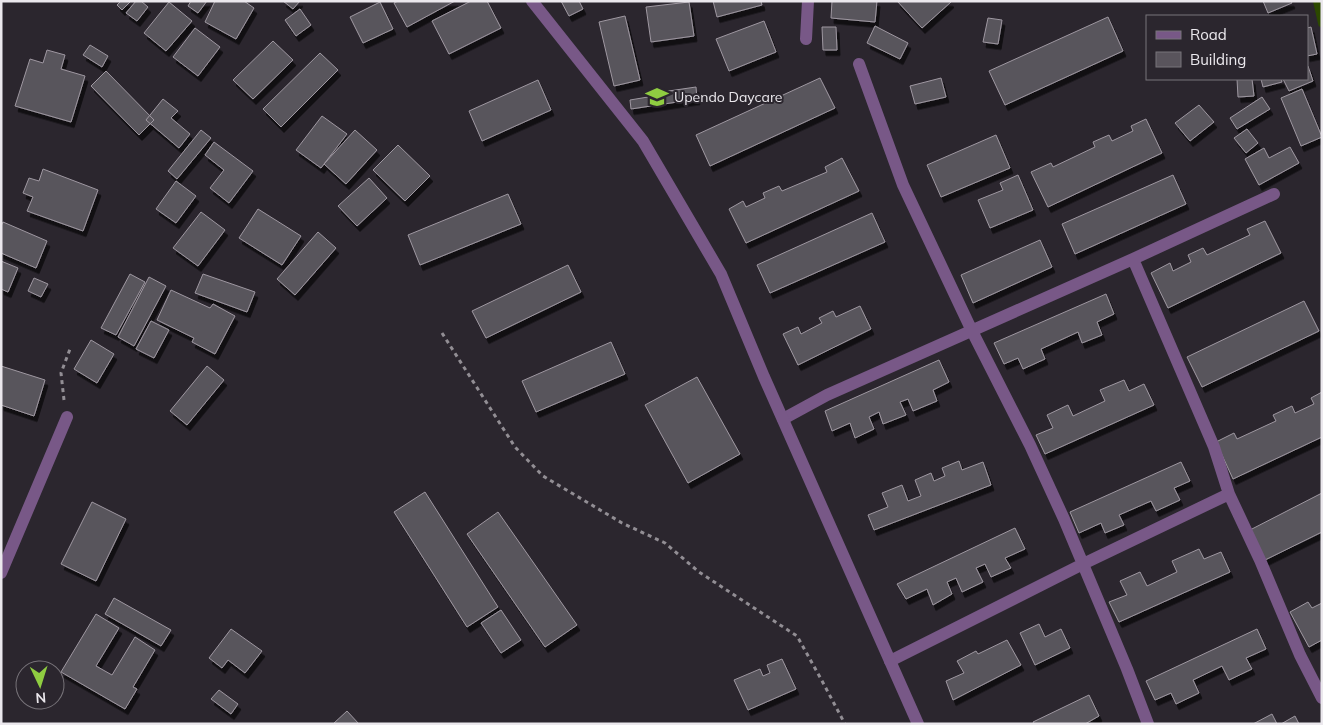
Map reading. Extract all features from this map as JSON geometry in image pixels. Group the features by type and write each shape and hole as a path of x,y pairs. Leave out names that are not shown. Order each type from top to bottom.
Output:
{"street":[{"path":"532,1 643,141 721,274 918,724"},
{"path":"806,39 808,1"},
{"path":"859,64 903,185 972,331 1030,445 1083,564 1148,724"},
{"path":"783,419 827,394 1133,259 1274,194"},
{"path":"1133,259 1214,447 1229,494 1260,560 1300,655 1322,698"},
{"path":"1,573 67,417"},
{"path":"890,661 1083,564 1229,494"}],"path":[{"path":"442,333 515,447 543,476 622,524 665,543 698,572 797,636 844,724"},
{"path":"67,417 61,373 70,349"}],"building":[{"path":"120,1 131,1 122,10 117,5"},
{"path":"136,1 141,1 148,7 137,21 126,13"},
{"path":"191,1 207,1 198,13 188,6"},
{"path":"215,1 244,1 254,8 236,39 205,22"},
{"path":"283,1 300,1 293,9"},
{"path":"398,1 455,1 407,27 394,3"},
{"path":"471,1 487,1 501,28 449,54 432,21"},
{"path":"561,1 579,1 583,9 569,16"},
{"path":"713,1 761,1 762,5 717,17"},
{"path":"832,1 877,1 875,22 831,18"},
{"path":"897,1 950,1 951,2 922,28"},
{"path":"1263,1 1291,1 1292,3 1268,13"},
{"path":"169,2 192,21 166,51 144,33"},
{"path":"380,2 393,29 363,43 350,17"},
{"path":"689,2 694,36 651,42 646,7"},
{"path":"300,9 311,25 296,36 285,20"},
{"path":"625,16 640,80 614,86 599,22"},
{"path":"1108,17 1123,51 1005,105 989,71"},
{"path":"988,18 1002,20 998,44 983,42"},
{"path":"764,21 776,52 729,71 716,39"},
{"path":"875,26 908,43 900,59 867,43"},
{"path":"822,27 836,27 837,50 823,50"},
{"path":"1311,27 1317,54 1308,56 1308,28"},
{"path":"195,28 220,47 198,76 173,57"},
{"path":"273,41 293,60 253,99 233,80"},
{"path":"90,45 108,56 102,67 83,55"},
{"path":"47,50 65,55 61,69 85,76 71,122 15,106 30,59 43,63"},
{"path":"320,53 338,70 281,127 263,109"},
{"path":"1308,66 1313,81 1289,91 1284,80 1308,80"},
{"path":"106,71 154,120 139,135 91,86"},
{"path":"820,78 835,108 710,166 696,135"},
{"path":"941,78 946,97 915,104 910,86"},
{"path":"538,80 551,110 482,141 469,111"},
{"path":"1237,80 1252,80 1254,96 1238,97"},
{"path":"1261,80 1281,80 1282,82 1263,87"},
{"path":"696,87 697,99 631,109 630,100 648,97 648,94"},
{"path":"1302,89 1322,137 1301,146 1281,98"},
{"path":"1262,97 1270,109 1237,129 1230,118"},
{"path":"163,99 178,111 171,118 190,134 179,148 146,120"},
{"path":"1199,105 1214,122 1190,141 1175,123"},
{"path":"322,116 347,134 321,168 296,150"},
{"path":"1146,119 1162,153 1048,207 1031,172 1051,163 1053,167 1095,147 1093,142 1109,135 1112,141 1133,131 1131,126"},
{"path":"1247,129 1258,143 1246,153 1234,138"},
{"path":"201,130 211,138 177,179 168,171"},
{"path":"355,130 377,150 346,184 324,164"},
{"path":"996,135 1010,168 941,197 927,165"},
{"path":"214,142 253,171 229,203 210,188 224,170 205,155"},
{"path":"398,145 430,176 405,201 373,170"},
{"path":"1290,147 1299,163 1259,185 1245,159 1264,148 1269,158"},
{"path":"842,158 859,191 746,243 729,209 743,201 746,207 765,198 763,193 779,186 782,191 827,172 825,167"},
{"path":"43,169 98,190 83,231 27,211 33,197 23,193 29,178 39,181"},
{"path":"1018,175 1033,210 990,228 978,200 1003,190 1000,183"},
{"path":"1173,175 1186,204 1075,254 1062,224"},
{"path":"369,178 387,198 357,226 338,206"},
{"path":"176,181 196,196 176,223 156,209"},
{"path":"508,194 521,224 420,265 408,235"},
{"path":"258,209 301,236 282,265 239,238"},
{"path":"201,212 225,230 198,266 173,248"},
{"path":"872,213 885,242 770,293 757,265"},
{"path":"1265,221 1281,253 1168,308 1151,273 1170,263 1173,271 1191,262 1188,255 1203,248 1207,255 1250,235 1247,229"},
{"path":"3,222 47,241 36,268 1,253 1,226"},
{"path":"318,232 336,248 295,295 277,279"},
{"path":"1040,240 1052,267 973,303 961,275"},
{"path":"1,261 18,268 8,292 1,289"},
{"path":"568,265 581,292 486,338 472,311"},
{"path":"130,274 145,282 116,335 101,328"},
{"path":"203,274 255,292 247,312 195,293"},
{"path":"149,277 166,286 134,346 118,337"},
{"path":"34,278 48,284 41,297 28,291"},
{"path":"171,290 210,308 213,304 235,316 215,354 192,342 194,338 157,320"},
{"path":"1106,294 1114,314 1097,322 1102,335 1082,343 1078,332 1041,349 1045,359 1023,369 1018,358 1004,364 994,343"},
{"path":"1304,301 1319,331 1202,387 1187,357"},
{"path":"860,306 871,329 798,365 783,334 798,327 801,334 822,323 819,318 833,311 836,317"},
{"path":"151,321 169,330 154,358 136,349"},
{"path":"91,340 114,354 97,383 74,369"},
{"path":"611,342 625,374 536,412 522,381"},
{"path":"939,360 949,382 933,390 937,401 913,411 908,399 900,402 906,415 883,424 879,412 869,417 874,429 855,438 850,423 832,431 825,411"},
{"path":"1,366 45,380 34,416 1,405"},
{"path":"207,366 224,380 187,425 170,411"},
{"path":"697,377 740,454 688,483 645,405"},
{"path":"1124,380 1129,391 1144,384 1154,405 1045,454 1036,435 1053,428 1047,415 1068,405 1073,416 1105,401 1100,390"},
{"path":"1322,392 1322,437 1233,479 1216,442 1234,433 1237,439 1276,421 1273,415 1292,406 1295,413 1314,404 1311,398"},
{"path":"959,461 962,470 983,462 991,485 874,530 868,515 888,507 882,493 902,485 908,501 921,496 915,480 931,473 934,481 945,476 942,468"},
{"path":"1181,462 1190,481 1174,488 1180,500 1156,511 1151,501 1119,515 1124,525 1105,533 1101,523 1079,533 1070,512"},
{"path":"425,492 498,607 467,627 394,512"},
{"path":"1322,493 1322,532 1265,560 1250,530"},
{"path":"92,502 126,519 96,581 61,564"},
{"path":"498,512 577,625 545,647 467,534"},
{"path":"1015,528 1025,549 1005,558 1011,568 991,577 985,564 976,568 983,582 962,592 956,578 947,582 952,594 933,605 927,589 906,599 897,584"},
{"path":"1199,549 1204,559 1221,552 1230,572 1119,622 1109,602 1127,595 1120,581 1140,572 1147,586 1177,572 1172,561"},
{"path":"114,598 171,630 161,646 105,614"},
{"path":"1308,602 1312,608 1322,603 1322,640 1309,647 1290,612"},
{"path":"501,610 521,640 501,653 481,623"},
{"path":"96,614 119,628 96,666 112,675 135,637 155,650 133,687 137,689 125,709 65,674 65,665"},
{"path":"1039,624 1045,637 1061,629 1070,648 1035,665 1020,633"},
{"path":"231,629 262,651 245,673 228,660 222,668 209,658"},
{"path":"1257,629 1266,649 1246,658 1252,669 1229,680 1222,666 1193,680 1199,693 1176,704 1171,693 1155,700 1146,681"},
{"path":"1007,640 1021,665 953,700 946,681 964,673 957,661 976,651 978,654"},
{"path":"782,659 796,689 748,710 734,680 760,669 763,676 770,673 767,665"},
{"path":"219,690 238,704 231,714 211,699"},
{"path":"1089,695 1099,716 1085,724 1034,724 1033,722"},
{"path":"347,711 359,724 333,724"},
{"path":"1272,714 1277,724 1253,724"},
{"path":"1295,716 1299,724 1281,724"}],"waterway":[{"path":"1317,1 1322,23"}],"place":[{"name":"Upendo Daycare","path":"657,97"}]}
